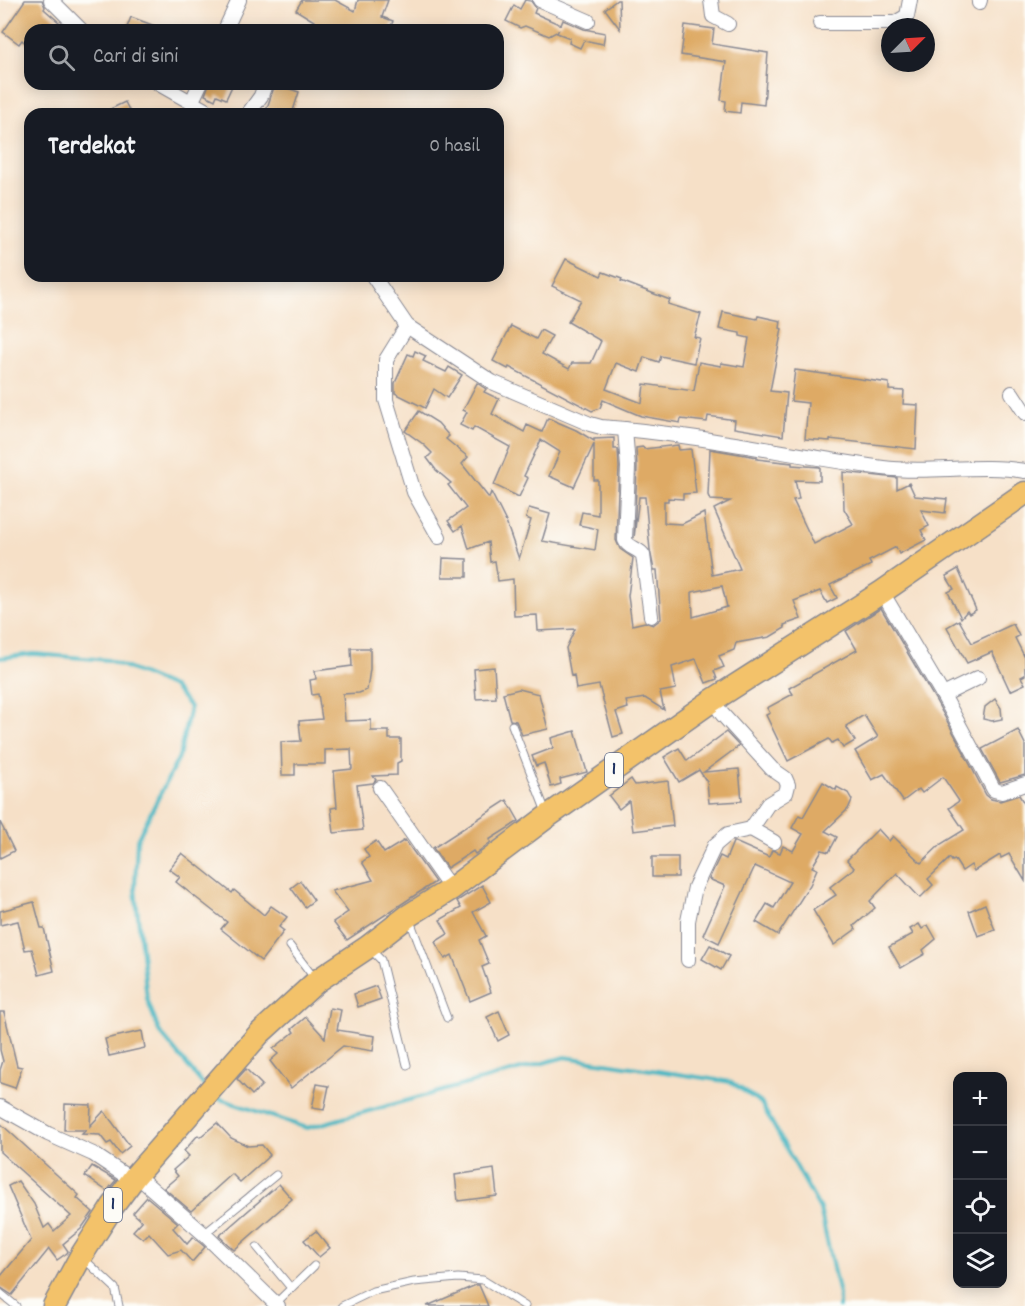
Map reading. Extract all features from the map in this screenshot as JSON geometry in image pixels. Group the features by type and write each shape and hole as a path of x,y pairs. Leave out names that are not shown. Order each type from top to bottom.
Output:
{"highway":[{"name":"1","path":"57,1304 81,1256 134,1177 259,1034 317,981 368,947 408,916 451,889 548,816 713,700 882,592 1025,493"}],"street":[{"path":"51,0 75,24"},
{"path":"228,24 239,0"},
{"path":"540,0 588,21"},
{"path":"711,0 713,16 728,24"},
{"path":"820,23 895,23 907,16 910,0"},
{"path":"171,90 203,108"},
{"path":"192,101 197,90"},
{"path":"252,108 263,90"},
{"path":"377,282 407,326 492,382 590,424 727,442 886,468 972,468 1025,471"},
{"path":"407,326 386,360 386,400 414,492 439,537"},
{"path":"1012,393 1025,413"},
{"path":"625,429 628,466 625,540 628,545 643,555 651,616"},
{"path":"882,592 943,695 994,790 1002,792 1025,783"},
{"path":"943,695 978,678"},
{"path":"713,700 722,714 772,769 785,778 788,785 786,793 768,804 752,829"},
{"path":"380,788 451,889"},
{"path":"688,960 688,921 695,887 715,845 728,834 752,829 774,842"},
{"path":"0,1107 134,1177 204,1234 277,1305"}],"lane":[{"path":"512,725 548,816"},
{"path":"408,916 447,1018"},
{"path":"290,946 317,981"},
{"path":"368,947 381,960 407,1065"},
{"path":"204,1234 276,1175"},
{"path":"257,1247 291,1288"},
{"path":"81,1256 116,1288 118,1306"},
{"path":"277,1305 314,1266"},
{"path":"342,1306 373,1291 414,1282 458,1278 483,1280 525,1306"},
{"path":"0,1293 16,1306"}],"building":[{"path":"25,0 42,0 44,9 61,24 24,24 24,42 22,40 19,44 3,32"},
{"path":"302,0 335,0 355,11 358,0 388,0 382,17 393,21 392,24 312,24 314,21 296,10"},
{"path":"525,0 531,1 536,8 534,13 561,25 563,20 584,29 605,33 603,44 584,40 580,48 569,43 570,38 557,33 558,31 549,36 525,26 520,28 506,21 514,5 520,9"},
{"path":"619,0 620,29 605,9"},
{"path":"131,17 150,24 128,24"},
{"path":"685,25 714,29 712,44 768,53 764,105 741,102 740,113 725,111 726,101 721,100 726,62 681,55"},
{"path":"207,90 230,90 226,99 217,95 215,100 205,95"},
{"path":"273,90 299,92 294,108 267,108"},
{"path":"125,102 128,108 112,108"},
{"path":"566,259 601,276 603,272 670,300 668,304 701,314 694,337 700,338 694,363 661,356 659,362 644,357 639,372 616,363 606,389 642,403 644,384 694,391 699,362 744,367 749,338 740,336 740,333 719,329 723,312 781,321 780,328 782,329 770,391 787,393 783,436 734,428 735,420 708,416 707,422 681,419 680,423 641,416 603,400 600,408 592,411 509,367 508,369 493,361 511,326 536,339 541,330 552,336 542,354 569,369 572,363 591,363 601,341 568,322 581,300 552,286"},
{"path":"415,351 426,356 423,361 446,372 449,367 462,375 447,398 434,389 425,408 395,393 395,383 408,354 413,356"},
{"path":"795,370 889,383 889,390 904,391 903,404 918,405 916,449 830,439 830,441 805,439 808,403 791,401"},
{"path":"477,383 486,389 484,392 499,399 492,414 524,432 527,425 542,432 548,418 594,441 594,439 614,438 614,449 618,449 619,467 616,540 620,549 633,558 628,596 632,625 645,622 653,625 661,619 657,570 654,570 650,550 645,497 639,497 634,538 636,448 678,445 679,450 691,449 696,493 683,494 683,499 668,498 668,501 664,501 664,523 682,524 704,513 712,575 740,569 714,509 730,501 710,500 708,495 710,449 757,457 757,459 792,463 792,465 820,467 820,481 795,480 799,499 793,500 814,544 853,524 844,509 843,472 897,478 897,489 909,483 915,496 947,499 945,513 921,510 929,526 921,530 926,540 899,554 896,547 869,561 871,565 830,585 837,598 827,603 820,591 794,601 801,619 784,625 785,628 770,637 736,643 734,650 719,656 724,667 714,671 717,679 706,683 696,659 672,667 676,689 660,692 664,710 645,698 626,701 628,708 616,712 623,734 613,737 599,685 576,689 574,675 571,676 566,648 575,629 538,631 537,615 514,616 513,579 498,581 495,561 490,562 488,542 469,549 462,526 455,531 448,521 466,508 448,485 451,483 436,470 427,458 432,453 405,431 419,411 438,423 449,436 446,439 468,457 462,464 489,498 491,492 506,522 519,559 531,520 526,518 529,508 550,514 542,541 595,550 598,529 579,525 582,512 598,515 598,480 594,480 594,444 574,487 549,476 560,452 541,440 524,476 528,478 519,497 494,485 510,447 474,427 472,431 460,425 467,412 463,410","holes":["722,586 727,607 693,617 692,592"]},
{"path":"443,558 467,559 467,577 442,577"},
{"path":"958,569 976,610 969,614 967,611 961,618 948,592 954,589 946,576"},
{"path":"881,608 935,699 986,795 1000,801 1019,795 1025,805 1025,881 1009,854 1001,858 1000,855 974,871 971,865 962,871 955,860 952,861 950,858 928,879 933,885 920,898 897,873 870,901 875,908 854,926 856,929 834,945 813,910 836,895 830,887 854,868 847,860 878,829 889,841 893,836 921,863 941,844 964,830 949,808 959,801 943,777 922,793 919,789 903,801 884,774 872,780 855,751 878,737 864,715 846,726 855,741 843,748 838,740 832,743 829,739 788,761 766,715 770,713 767,708 793,694 789,688 857,650 846,631"},
{"path":"959,620 972,643 1013,624 1019,636 1015,638 1025,658 1025,675 1021,677 1025,684 1010,691 992,652 967,663 947,627"},
{"path":"351,648 370,648 370,669 367,690 343,694 345,721 371,720 371,731 389,731 389,739 401,739 401,761 397,763 397,775 373,776 376,780 373,783 357,785 363,830 334,833 331,808 337,807 334,771 352,769 351,749 325,750 325,764 295,764 295,775 282,775 281,742 301,741 299,721 322,719 318,694 312,695 310,680 316,679 315,671 352,666"},
{"path":"494,667 496,698 476,699 474,669"},
{"path":"519,689 539,694 548,729 522,735 516,721 510,720 503,693"},
{"path":"995,699 1001,708 1002,719 992,721 983,719 985,707"},
{"path":"1018,730 1025,744 1025,775 1000,782 982,749"},
{"path":"575,731 587,772 560,779 561,784 551,787 544,763 536,766 532,756 553,748 551,738"},
{"path":"726,732 739,746 704,772 739,769 742,801 709,803 707,782 699,770 679,782 664,757 679,748 687,761"},
{"path":"631,779 635,785 668,781 673,826 633,831 629,801 619,809 609,796"},
{"path":"823,782 836,790 837,787 848,793 852,800 848,809 825,831 837,837 829,852 822,850 812,867 817,869 810,885 778,935 756,922 767,904 774,908 790,882 755,866 719,943 703,935 725,886 709,879 720,856 726,859 733,842 769,857 772,850 780,853 783,846 793,851 803,834 792,828 799,815 803,817"},
{"path":"507,800 519,821 489,840 491,842 475,854 473,851 447,868 433,848"},
{"path":"0,822 14,851 0,858"},
{"path":"405,840 435,882 347,940 333,922 348,912 332,891 373,880 362,862 369,857 364,849 376,841 384,853"},
{"path":"182,853 232,893 234,890 264,915 271,906 287,917 279,927 284,931 261,961 221,929 227,922 176,882 180,877 169,869"},
{"path":"652,857 678,857 678,877 652,877"},
{"path":"300,881 314,900 305,907 291,888"},
{"path":"482,885 491,902 473,912 486,936 479,940 489,964 482,967 491,992 470,1001 452,955 445,959 435,942 448,934 440,920 461,908 457,901"},
{"path":"34,902 41,928 44,928 54,971 39,975 32,949 25,950 18,921 0,925 0,911"},
{"path":"985,904 995,930 978,936 969,911"},
{"path":"919,924 922,929 928,925 936,939 923,950 925,954 901,968 889,947 913,934 910,929"},
{"path":"710,945 729,956 721,970 702,959"},
{"path":"376,986 381,999 358,1007 354,994"},
{"path":"330,1008 341,1010 337,1030 375,1036 373,1051 343,1046 291,1088 270,1061 278,1054 273,1049 294,1032 292,1029 306,1017 325,1038"},
{"path":"499,1011 509,1035 498,1041 487,1017"},
{"path":"0,1012 4,1012 17,1066 22,1067 15,1088 0,1083 3,1061 0,1050"},
{"path":"142,1031 145,1048 109,1056 105,1039"},
{"path":"246,1069 262,1085 252,1095 237,1079"},
{"path":"317,1084 329,1086 324,1110 312,1108"},
{"path":"65,1104 91,1105 90,1126 104,1111 130,1146 120,1154 111,1142 107,1144 100,1135 82,1134 86,1130 64,1130"},
{"path":"0,1123 79,1195 77,1198 93,1212 81,1229 63,1244 67,1253 57,1260 49,1249 12,1295 0,1287 0,1277 31,1240 8,1186 18,1181 34,1204 44,1228 49,1224 54,1231 71,1216 0,1152"},
{"path":"217,1123 231,1138 248,1146 262,1145 270,1155 240,1182 232,1174 191,1211 164,1188 178,1176 173,1170 189,1156 184,1151 198,1135 200,1137"},
{"path":"92,1166 116,1180 107,1191 85,1176"},
{"path":"494,1169 497,1196 458,1201 455,1175"},
{"path":"279,1184 292,1199 234,1250 219,1236"},
{"path":"147,1197 178,1223 173,1228 187,1244 193,1237 205,1247 192,1262 181,1250 168,1254 149,1233 143,1239 133,1231 142,1221 133,1213"},
{"path":"316,1231 330,1248 319,1257 304,1240"},
{"path":"479,1285 488,1306 427,1306"}],"waterway":[{"path":"0,658 34,654 108,660 173,687 190,707 179,757 137,840 135,889 147,999 159,1031 205,1087"},
{"path":"214,1097 307,1128 565,1057 731,1082 761,1103 820,1209 839,1295 839,1306"}]}
